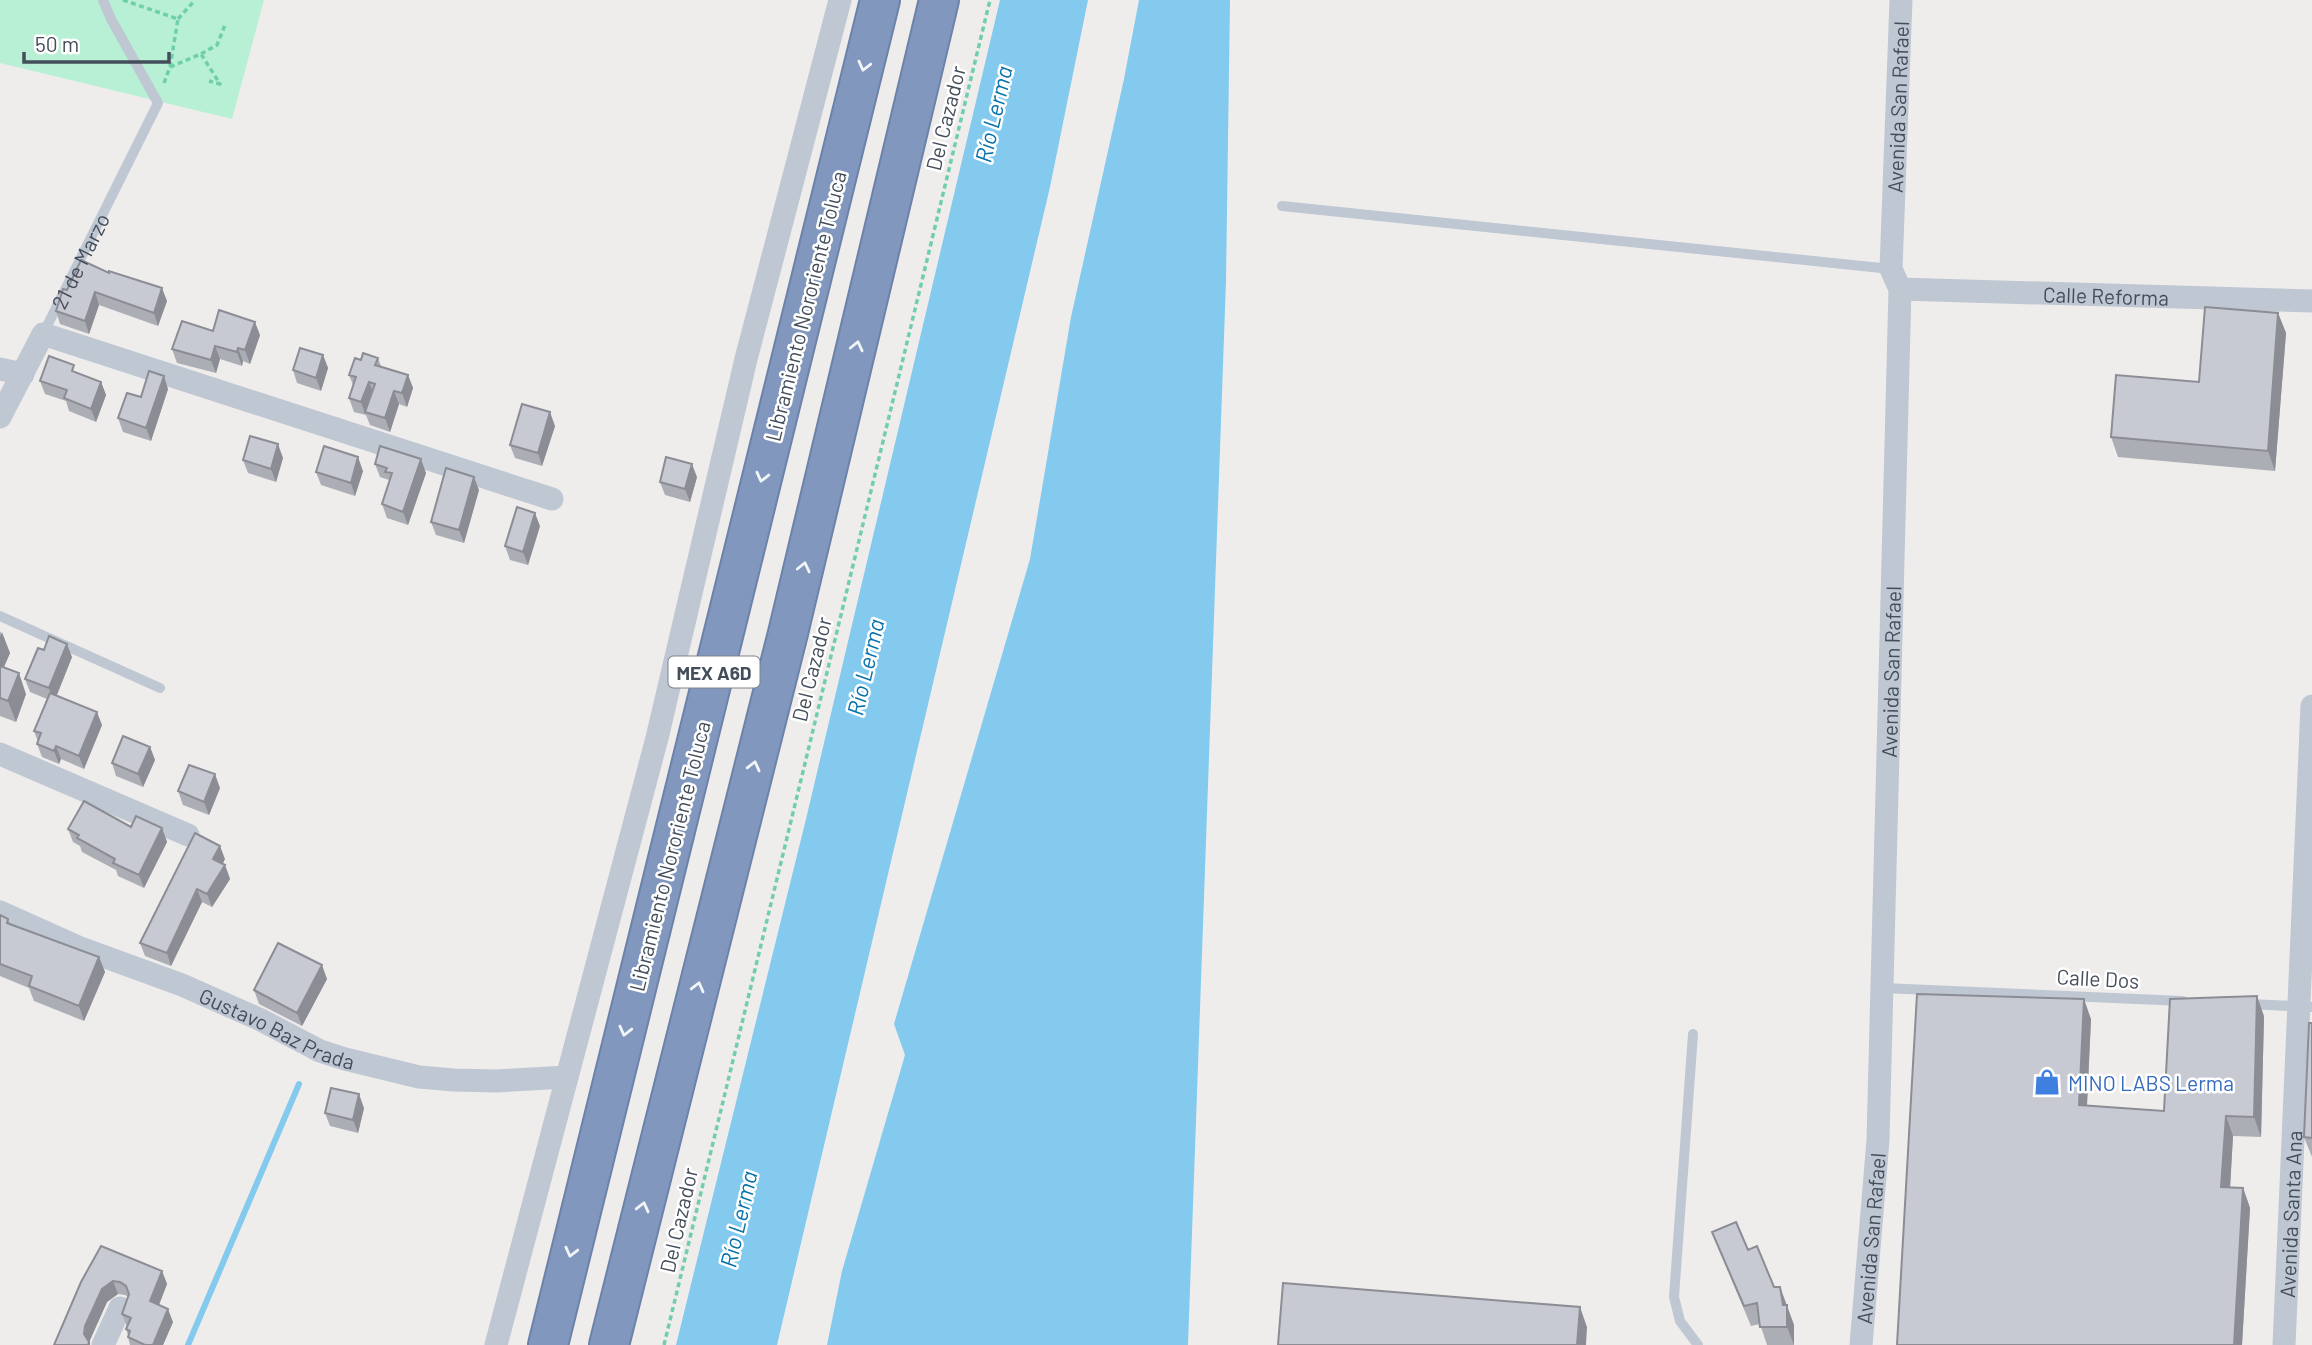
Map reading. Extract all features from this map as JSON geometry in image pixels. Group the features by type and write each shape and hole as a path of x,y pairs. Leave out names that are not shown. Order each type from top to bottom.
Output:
{"highway":[{"name":"Libramiento Nororiente Toluca","path":"548,1345 880,0"},
{"name":"MEX A6D","path":"609,1345 788,634 939,0"}],"street":[{"path":"496,1345 657,738 746,359 840,0"},
{"name":"Avenida San Rafael","path":"1861,1345 1877,1153 1883,988 1901,0"},
{"name":"Calle Reforma","path":"1895,279 2312,301"},
{"path":"43,334 552,499"},
{"name":"21 de Marzo","path":"0,417 43,334"},
{"path":"0,369 23,374"},
{"name":"Avenida Santa Ana","path":"2284,1345 2305,1007 2312,706"},
{"path":"0,754 188,835"},
{"name":"Gustavo Baz Prada","path":"0,912 78,947 182,985 261,1020 320,1051 345,1059 419,1077 454,1080 496,1081 567,1077"},
{"path":"103,1345 120,1308"}],"lane":[{"path":"103,0 158,103"},
{"name":"21 de Marzo","path":"43,334 158,103"},
{"path":"1282,206 1895,279"},
{"path":"0,616 160,688"},
{"name":"Calle Dos","path":"1883,988 2201,1002"},
{"path":"2242,1004 2305,1007"},
{"path":"1693,1034 1674,1297 1680,1321 1698,1345"}],"path":[{"path":"123,0 178,19"},
{"path":"158,103 170,67 178,19 195,0"},
{"name":"Del Cazador","path":"664,1345 990,0"},
{"path":"170,67 217,45 225,25"},
{"path":"201,54 220,84 209,81"}],"green space":[{"path":"0,0 264,0 232,119 0,63"}],"water":[{"name":"Río Lerma","path":"1000,0 1088,0 1050,187 777,1345 676,1345 806,819"},
{"path":"1139,0 1230,0 1226,281 1188,1345 827,1345 842,1271 905,1055 894,1024 1030,559 1071,317"}],"building":[{"path":"81,260 109,273 162,288 154,313 95,292 85,321 56,311 63,289 67,290"},
{"path":"2205,307 2278,313 2268,451 2111,437 2116,375 2199,382"},
{"path":"219,310 255,322 245,350 238,348 237,352 215,346 211,360 172,349 182,321 213,331"},
{"path":"300,348 323,355 316,378 293,370"},
{"path":"363,353 378,358 375,365 408,375 402,393 394,391 385,418 365,412 375,384 369,382 361,402 349,398 356,377 349,375 355,358 361,360"},
{"path":"49,356 74,365 72,371 101,382 91,409 64,398 67,390 40,381"},
{"path":"149,371 164,376 146,428 118,418 127,393 141,397"},
{"path":"522,404 550,412 538,453 510,445"},
{"path":"250,436 278,444 271,469 243,460"},
{"path":"324,446 358,457 351,483 316,472"},
{"path":"380,446 421,459 403,512 382,504 392,473 385,472 387,468 375,464"},
{"path":"666,457 692,464 685,489 660,482"},
{"path":"446,468 474,477 459,530 431,522"},
{"path":"517,507 535,513 523,552 505,546"},
{"path":"49,636 67,644 49,688 25,679 38,648 44,650"},
{"path":"0,666 19,673 8,701 0,698"},
{"path":"50,693 97,712 79,756 56,746 54,751 37,744 41,733 34,731"},
{"path":"123,736 150,747 138,774 112,763"},
{"path":"189,765 215,774 204,802 178,791"},
{"path":"84,801 131,827 136,816 162,828 139,875 113,863 115,859 77,838 79,835 68,829"},
{"path":"195,833 220,846 213,859 225,865 207,894 197,889 167,953 140,943"},
{"path":"0,915 8,919 7,923 99,957 79,1006 29,986 32,976 0,964"},
{"path":"278,943 322,965 297,1013 254,990"},
{"path":"1917,994 2084,999 2079,1105 2164,1111 2170,999 2257,996 2254,1117 2226,1116 2221,1187 2243,1188 2234,1345 1897,1345"},
{"path":"2309,1023 2312,1023 2312,1138 2304,1137"},
{"path":"331,1088 359,1094 353,1120 325,1113"},
{"path":"1736,1222 1748,1250 1757,1246 1774,1287 1780,1287 1783,1305 1787,1305 1787,1327 1760,1327 1757,1303 1744,1306 1712,1232"},
{"path":"101,1246 162,1271 150,1301 168,1309 153,1345 145,1345 128,1337 130,1331 126,1329 131,1318 122,1314 129,1294 126,1286 113,1281 102,1289 85,1326 84,1334 88,1345 54,1345 81,1282"},
{"path":"1283,1283 1580,1307 1577,1345 1278,1345"}],"waterway":[{"path":"188,1345 299,1084"}],"place":[{"name":"MINO LABS Lerma","path":"2047,1082"}]}
